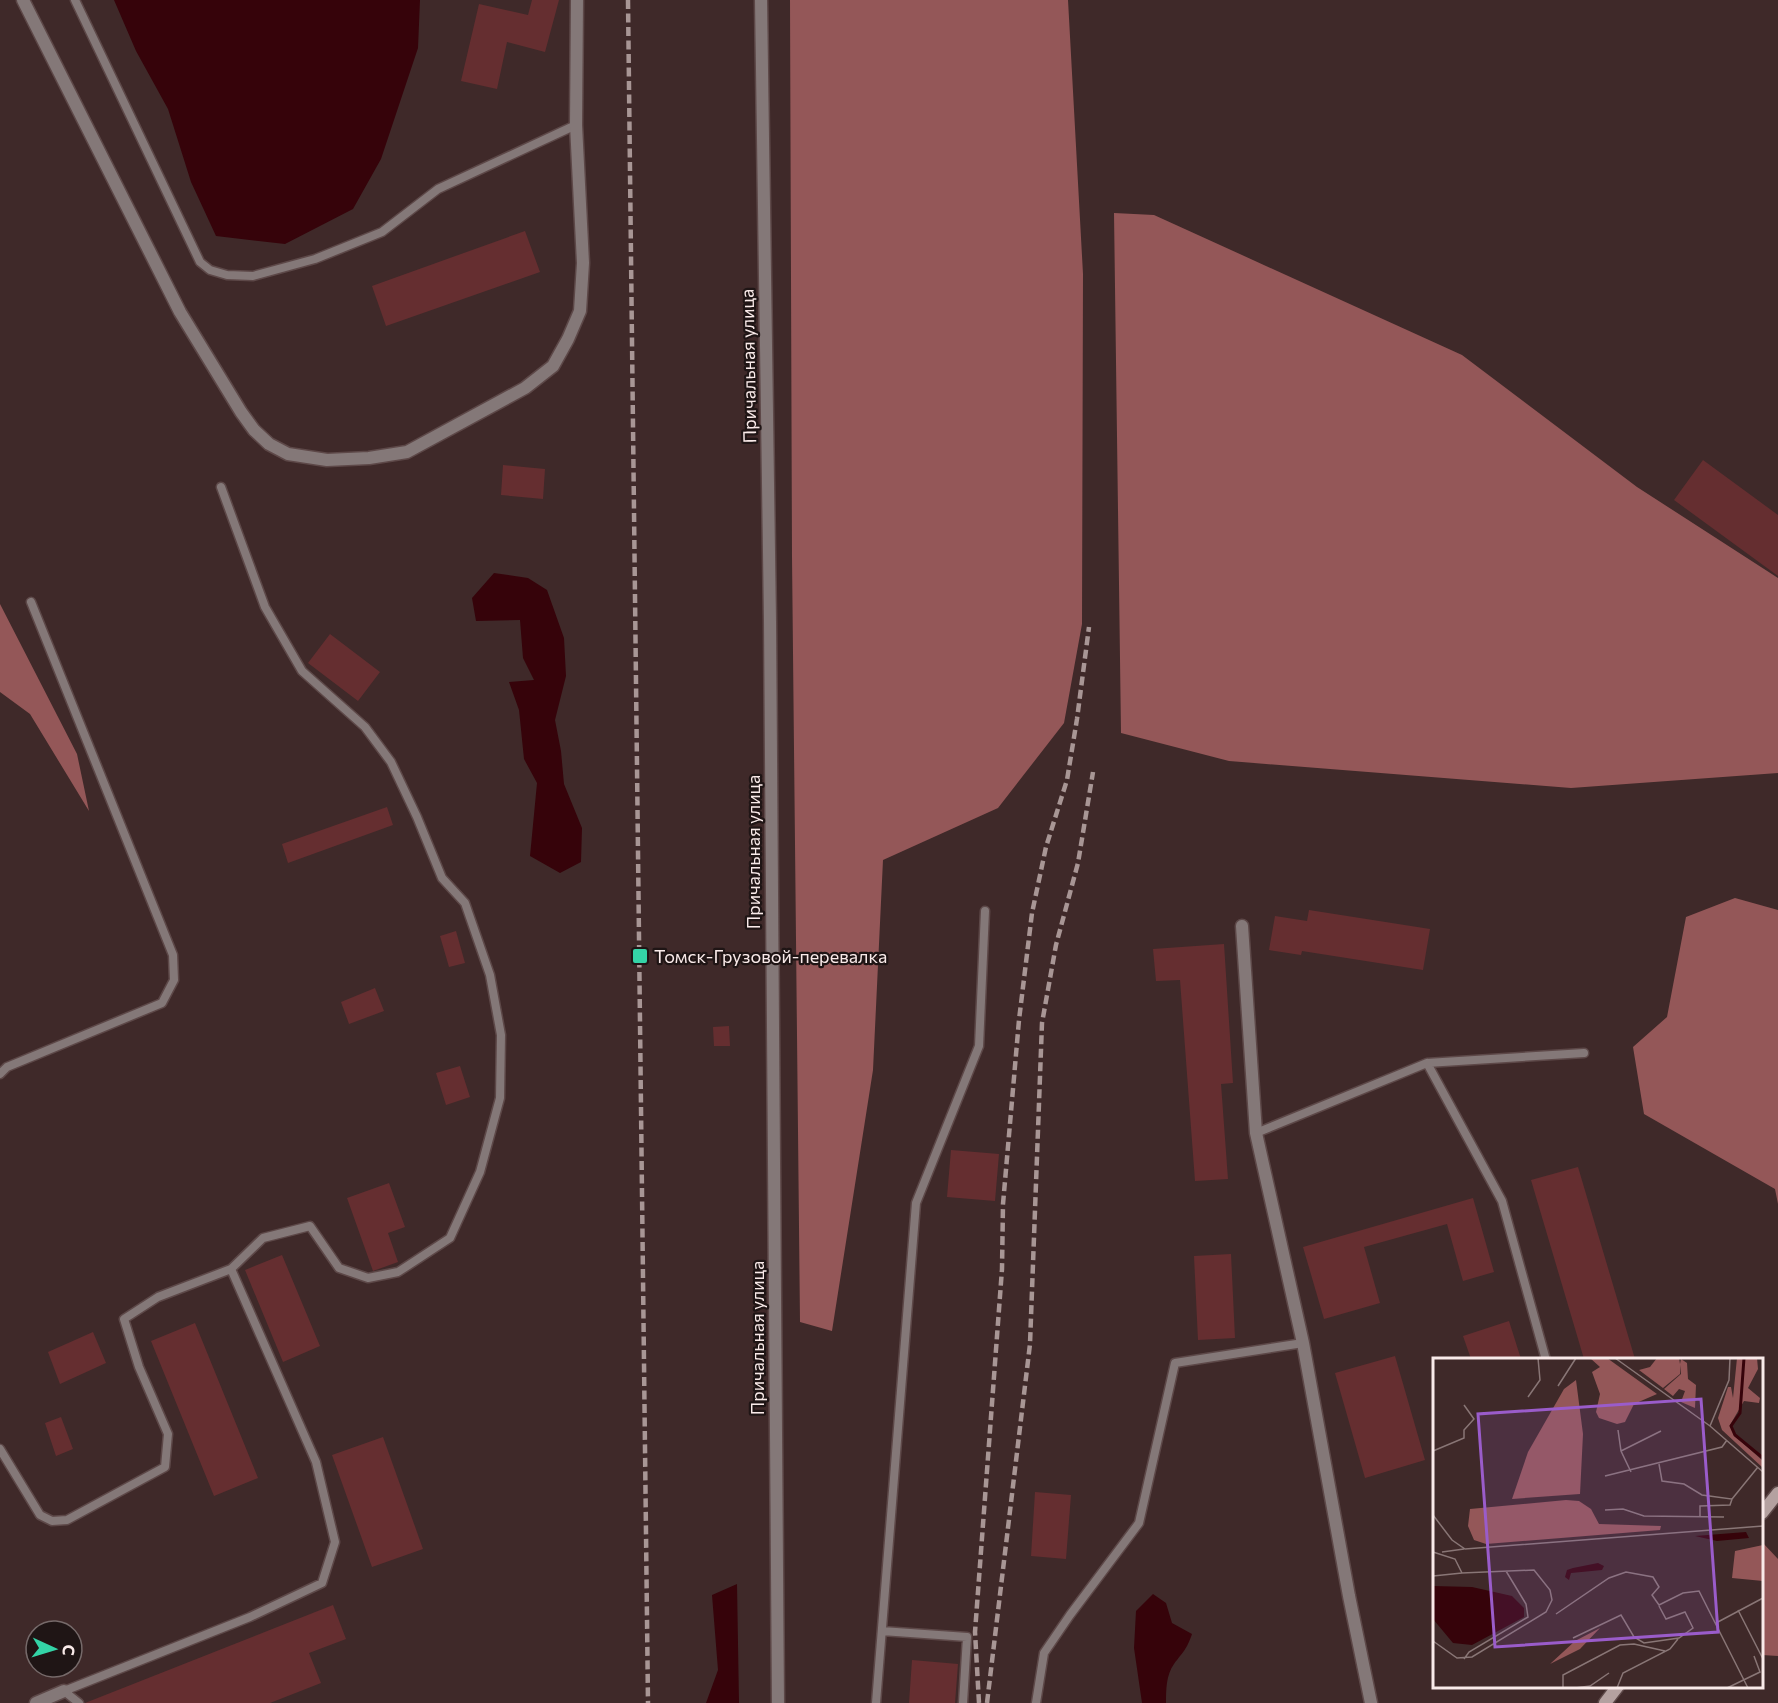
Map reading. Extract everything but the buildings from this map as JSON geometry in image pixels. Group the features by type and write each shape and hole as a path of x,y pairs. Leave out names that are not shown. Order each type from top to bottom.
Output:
{"street":[{"path":"23,0 180,312 254,430 269,444 288,454 327,460 369,458 407,452 525,388 553,366 568,339 580,311 583,263 576,125 577,0"},
{"name":"Причальная улица","path":"760,0 770,633 778,1703"},
{"path":"1242,926 1256,1133 1303,1343 1371,1703"},
{"path":"1763,1512 1778,1493"},
{"path":"1605,1703 1616,1688"},
{"path":"36,1703 64,1691"}],"lane":[{"path":"75,0 200,262 210,270 226,275 253,276 305,262 382,232 438,189 576,125"},
{"path":"0,1449 40,1515 52,1521 68,1520 165,1467 168,1434 139,1367 123,1320 158,1297 231,1269 263,1238 310,1226 339,1268 368,1278 398,1272 450,1238 480,1172 500,1098 501,1035 490,975 465,903 442,878 417,817 390,762 365,727 302,671 265,607 221,487"},
{"path":"0,1074 7,1067 162,1003 174,980 172,955 32,602"},
{"path":"876,1703 916,1203 979,1046 985,911"},
{"path":"1256,1133 1427,1063 1584,1053"},
{"path":"1427,1063 1502,1201 1546,1358"},
{"path":"79,1703 64,1691 250,1617 322,1583 335,1542 316,1462 231,1269"},
{"path":"1036,1703 1044,1653 1139,1523 1175,1363 1303,1343"},
{"path":"882,1631 967,1637 963,1703"}],"shaded area":[{"path":"114,0 420,0 418,48 381,159 353,209 285,244 216,236 191,182 168,109 136,51"},
{"path":"790,0 1068,0 1083,274 1082,624 1064,723 998,808 883,860 873,1070 832,1331 800,1322 792,557"},
{"path":"1114,213 1154,215 1462,355 1637,487 1778,578 1778,773 1571,788 1229,761 1121,733"},
{"path":"494,573 528,578 547,590 564,638 566,676 555,720 564,784 582,828 581,862 560,873 530,856 537,783 524,759 519,710 509,682 534,680 523,658 520,620 476,621 472,598"},
{"path":"0,604 77,754 89,811 30,714 0,692"},
{"path":"1735,898 1778,910 1778,1204 1775,1189 1644,1114 1633,1047 1667,1017 1686,917"},
{"path":"1763,1543 1778,1559 1778,1656 1763,1655"},
{"path":"737,1584 739,1703 706,1703 718,1670 712,1595"},
{"path":"1153,1594 1166,1603 1172,1623 1192,1634 1169,1673 1166,1703 1142,1703 1134,1648 1136,1611"}],"railway":[{"path":"628,0 648,1703"},
{"path":"979,1703 975,1632 1002,1269 1003,1204 1019,1020 1032,913 1046,847 1067,780 1089,627"},
{"path":"987,1703 1030,1344 1042,1023 1056,945 1078,863 1093,772"}],"place":[{"name":"Томск-Грузовой-перевалка","path":"640,956"}]}
